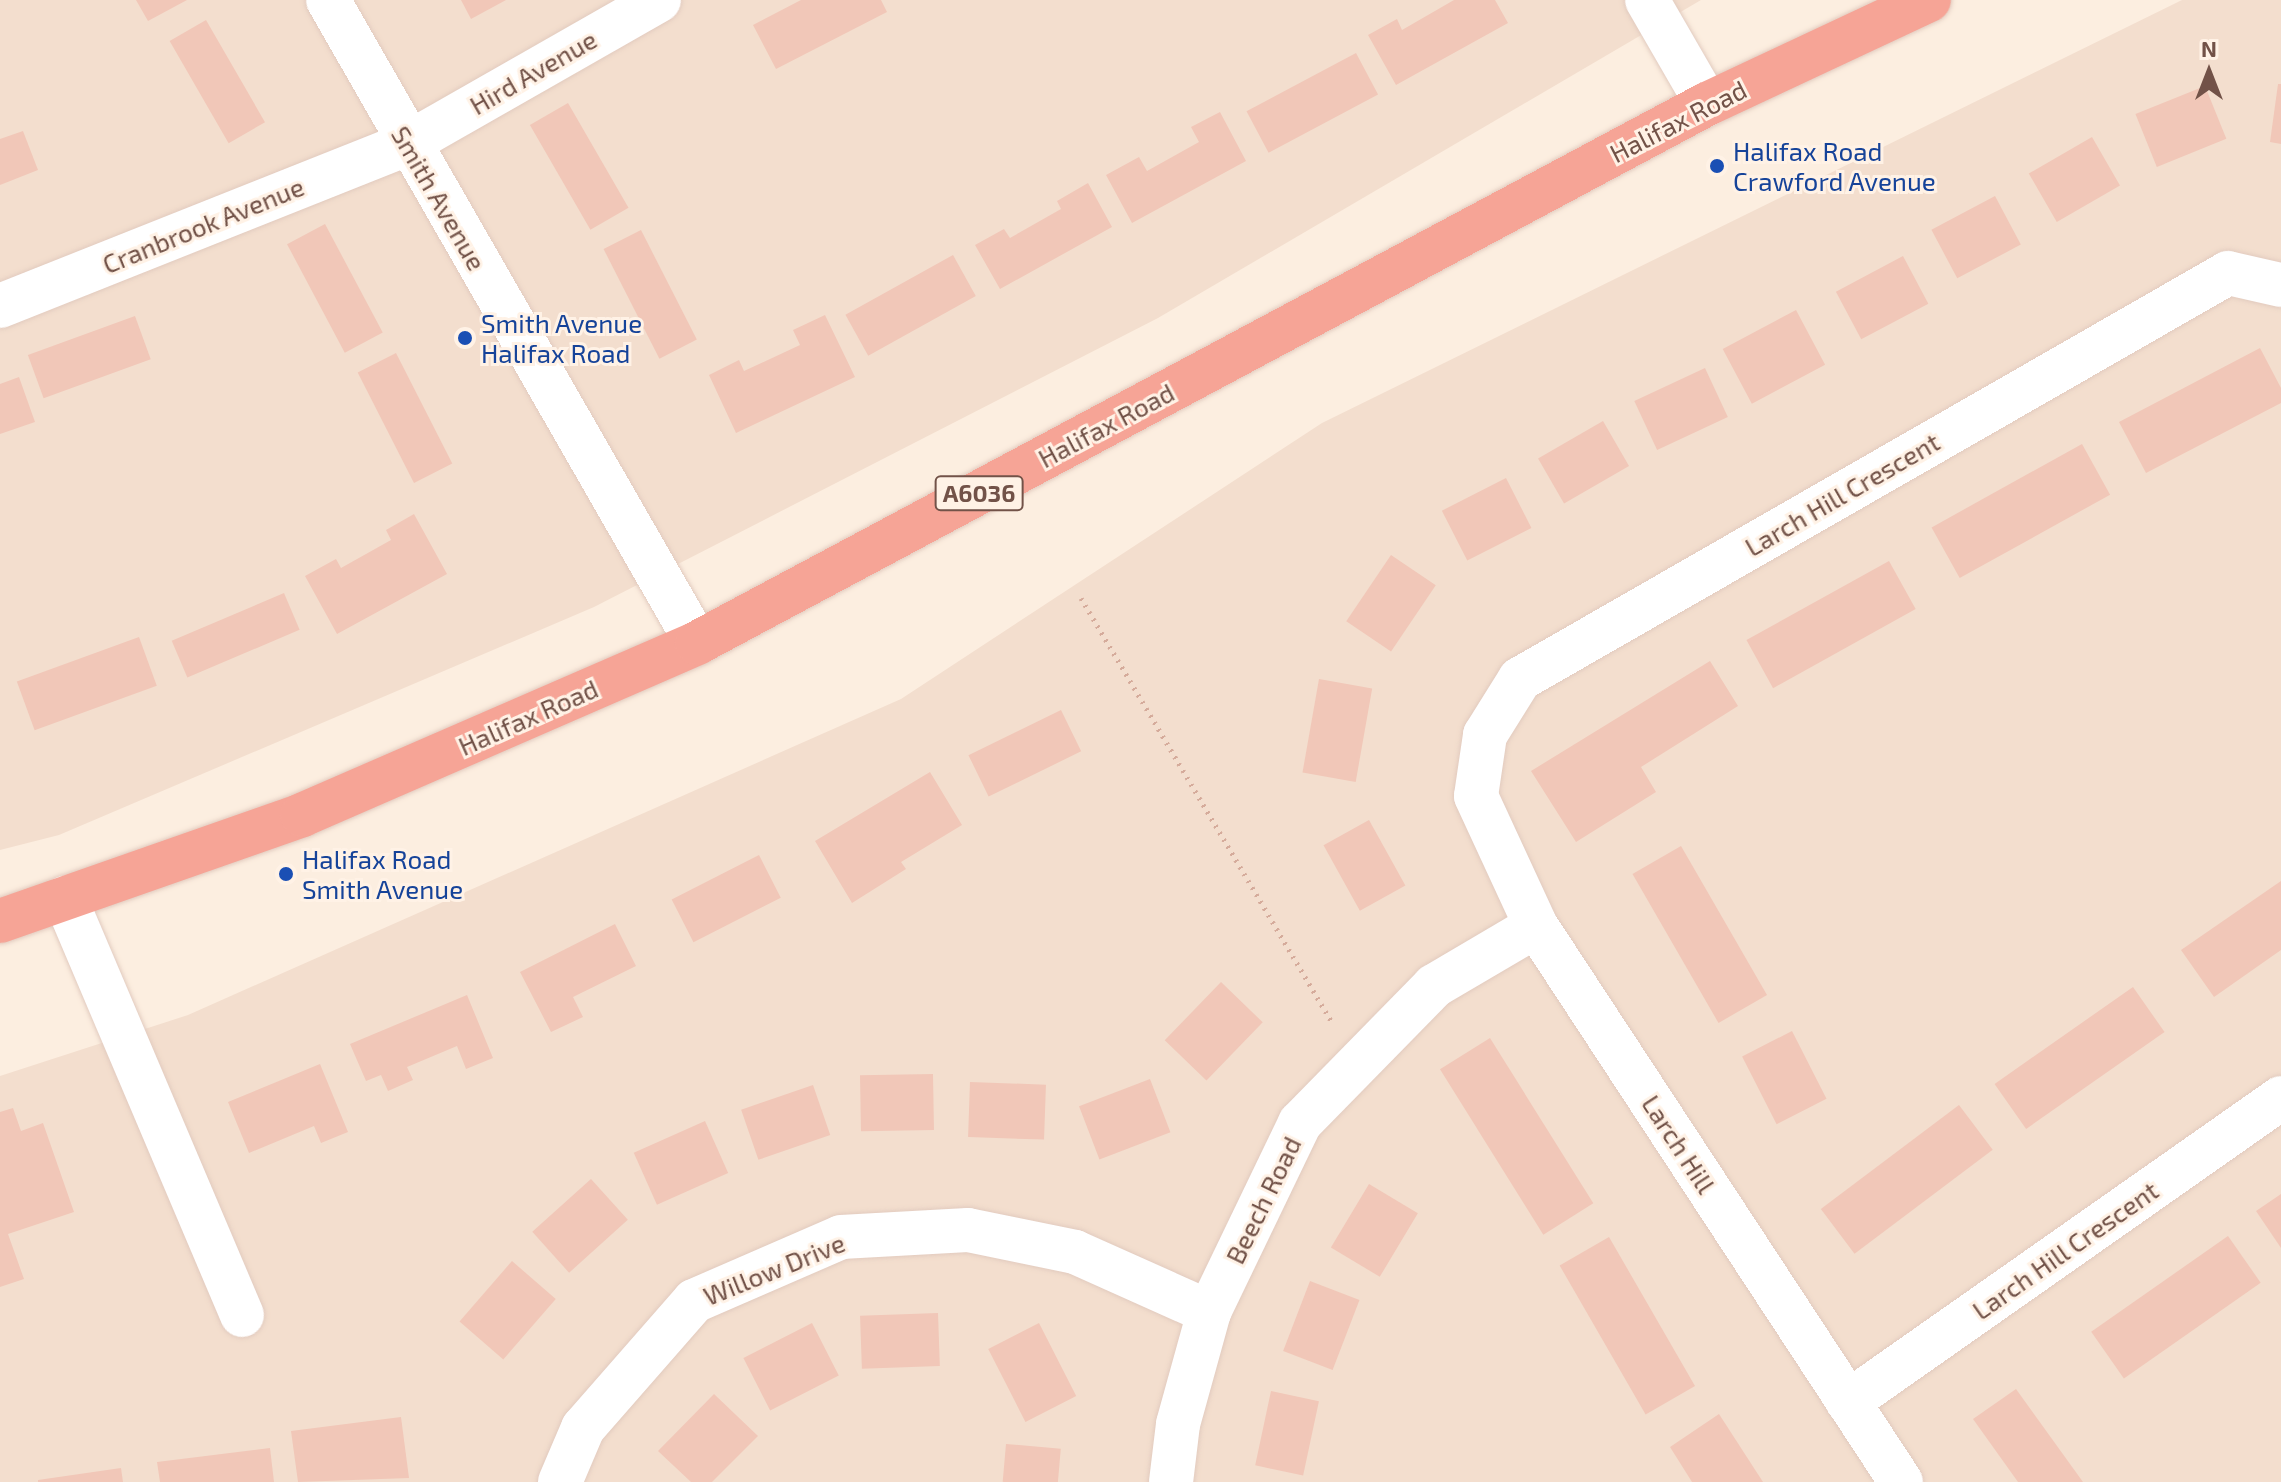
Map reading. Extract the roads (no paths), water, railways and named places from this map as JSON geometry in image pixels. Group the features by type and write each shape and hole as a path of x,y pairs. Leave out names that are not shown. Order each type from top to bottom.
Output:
{"highway":[{"name":"Halifax Road","path":"0,921 302,815 697,643 1707,104 1929,0"}],"street":[{"name":"Smith Avenue","path":"328,0 407,144 697,643"},
{"name":"Hird Avenue","path":"407,144 659,0"},
{"path":"1647,0 1707,104"},
{"name":"Cranbrook Avenue","path":"0,306 407,144"},
{"name":"Larch Hill Crescent","path":"1476,796 1485,735 1520,679 2228,273 2281,285"},
{"name":"Larch Hill","path":"1476,796 1536,926 1901,1482"},
{"path":"65,898 242,1315"},
{"name":"Beech Road","path":"1171,1482 1178,1424 1209,1312 1300,1123 1434,986 1536,926"},
{"name":"Larch Hill Crescent","path":"1848,1402 2281,1098"},
{"name":"Willow Drive","path":"560,1482 583,1428 694,1301 841,1237 968,1230 1075,1252 1209,1312"}],"place":[{"name":"Halifax Road Crawford Avenue","path":"1717,166"},
{"name":"Smith Avenue Halifax Road","path":"465,338"},
{"name":"Halifax Road Smith Avenue","path":"286,874"}]}
